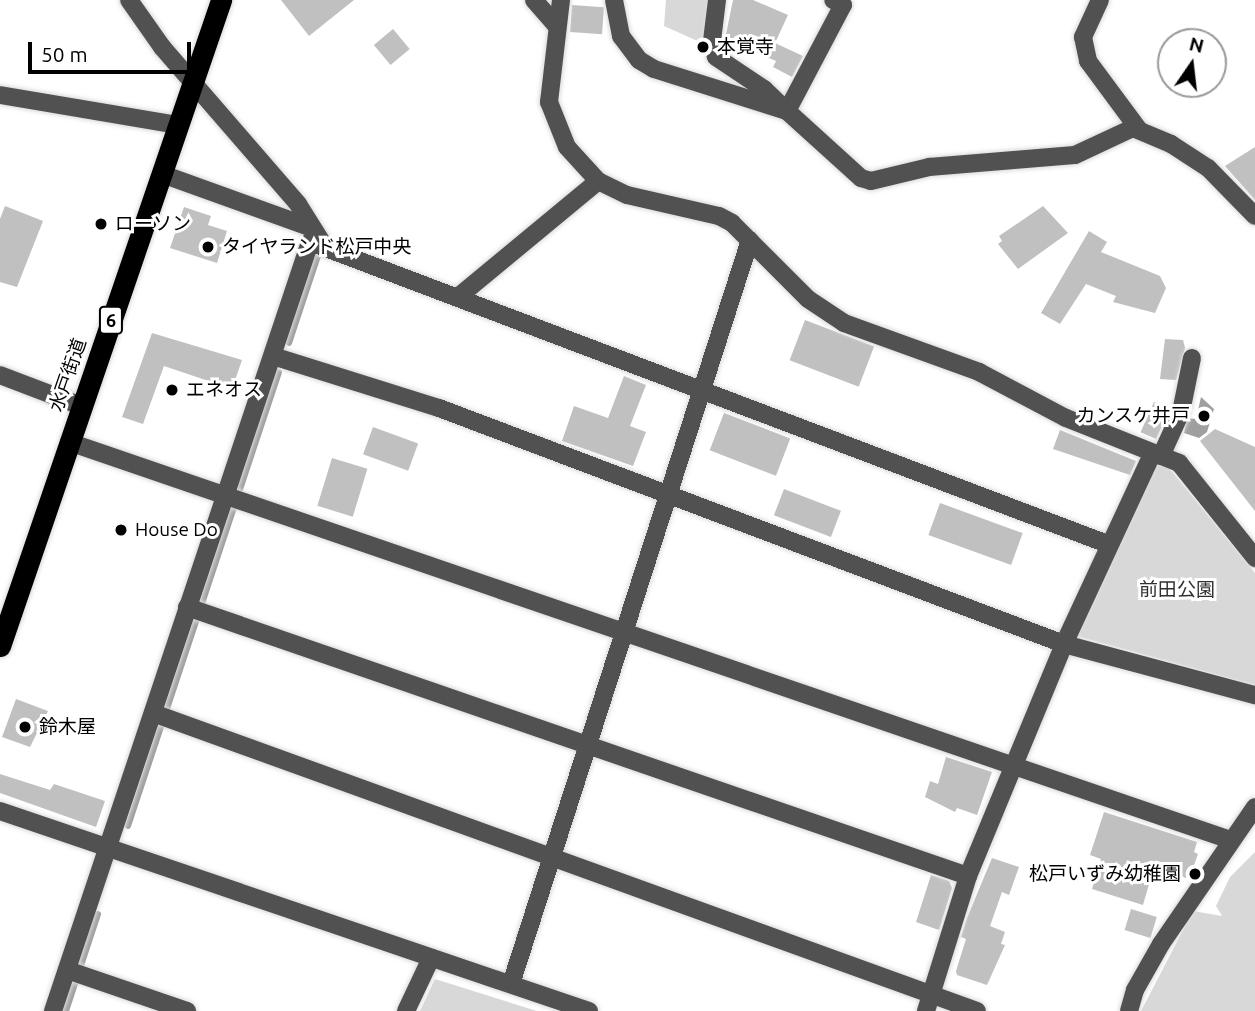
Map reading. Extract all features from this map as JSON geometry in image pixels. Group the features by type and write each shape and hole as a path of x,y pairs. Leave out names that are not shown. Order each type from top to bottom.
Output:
{"highway":[{"name":"水戸街道","path":"0,646 221,0"}],"street":[{"path":"129,0 298,204 325,247"},
{"path":"534,0 556,25"},
{"path":"561,0 549,89 554,120 567,147 598,181 627,195 719,216 750,240 787,281 844,323 979,372 1066,418 1179,463 1255,558"},
{"path":"614,0 621,36 639,60 654,69 787,111"},
{"path":"717,0 712,41 716,57 764,89 861,178 871,181 929,167 1075,155 1125,130 1139,130 1171,144 1208,168 1255,216"},
{"path":"787,111 843,5 833,0"},
{"path":"1101,0 1083,37 1088,61 1139,130"},
{"path":"2,100 178,125"},
{"path":"162,174 312,228"},
{"path":"458,297 598,181"},
{"path":"512,984 586,744 750,240"},
{"path":"53,1011 310,242 1110,545"},
{"path":"273,356 439,408 1064,644 1255,695"},
{"path":"929,1003 968,876 1064,644 1110,545 1181,412 1192,358"},
{"path":"0,375 81,406"},
{"path":"68,442 1230,840"},
{"path":"187,607 968,876"},
{"path":"153,713 552,856 929,1003 977,1011"},
{"path":"1129,1011 1135,990 1161,944 1255,807"},
{"path":"0,811 589,1011"},
{"path":"406,1011 431,958"},
{"path":"67,970 187,1011"}],"green space":[{"path":"666,0 711,0 702,43 664,26"},
{"name":"前田公園","path":"1154,465 1168,467 1255,573 1255,685 1077,636"},
{"path":"1255,852 1255,1011 1141,1011 1193,911 1222,916 1216,906 1230,877"},
{"path":"435,979 537,1011 420,1011"}],"shaded area":[{"path":"1201,397 1214,409 1207,432 1199,438 1184,433 1187,418 1196,419"}],"building":[{"path":"281,0 354,0 309,36"},
{"path":"733,0 753,0 788,15 775,43 803,56 792,77 773,67 776,61 725,39"},
{"path":"572,5 604,7 602,34 570,32"},
{"path":"393,29 410,49 391,65 374,45"},
{"path":"1255,147 1255,200 1225,166"},
{"path":"5,206 43,221 17,287 0,282 0,219"},
{"path":"1043,206 1068,233 1018,269 998,244 1002,241 999,236"},
{"path":"184,207 211,216 208,225 227,231 217,263 170,248"},
{"path":"1089,231 1107,242 1101,252 1160,276 1166,288 1155,313 1113,302 1116,296 1086,284 1060,324 1041,313"},
{"path":"805,320 874,347 859,387 790,360"},
{"path":"152,333 242,360 232,389 164,366 143,424 122,417"},
{"path":"1165,339 1183,340 1185,348 1176,380 1160,379"},
{"path":"624,376 646,385 630,426 646,432 633,466 562,441 574,406 608,418"},
{"path":"1154,402 1170,409 1156,439 1141,432"},
{"path":"724,413 790,438 776,476 710,450"},
{"path":"373,427 418,443 408,471 363,454"},
{"path":"1215,429 1255,447 1255,511 1200,441"},
{"path":"1060,430 1136,461 1130,475 1053,449"},
{"path":"332,458 367,469 353,517 317,506"},
{"path":"784,489 841,511 831,537 774,515"},
{"path":"940,503 1023,533 1011,565 928,535"},
{"path":"16,699 48,711 30,747 2,737"},
{"path":"946,757 992,772 977,815 957,808 955,812 925,797 930,781 938,784"},
{"path":"0,774 50,790 54,784 105,801 96,827 0,793"},
{"path":"1104,812 1197,842 1194,852 1198,854 1189,879 1154,867 1143,905 1092,889 1101,859 1090,855"},
{"path":"992,858 1019,867 1009,895 1002,892 990,926 1005,932 1001,944 1005,945 987,985 957,975 956,971 966,939 961,937 967,918"},
{"path":"931,875 949,881 952,888 939,930 916,922"},
{"path":"1131,909 1157,917 1150,938 1125,930"}],"waterway":[{"path":"289,343 320,250"},
{"path":"128,826 279,372"},
{"path":"66,1011 98,914"}],"place":[{"name":"本覚寺","path":"703,47"},
{"name":"ローソン","path":"101,224"},
{"name":"タイヤランド松戸中央","path":"208,247"},
{"name":"エネオス","path":"172,390"},
{"name":"カンスケ井戸","path":"1204,416"},
{"name":"House Do","path":"121,530"},
{"name":"鈴木屋","path":"25,727"},
{"name":"松戸いずみ幼稚園","path":"1195,874"}]}
